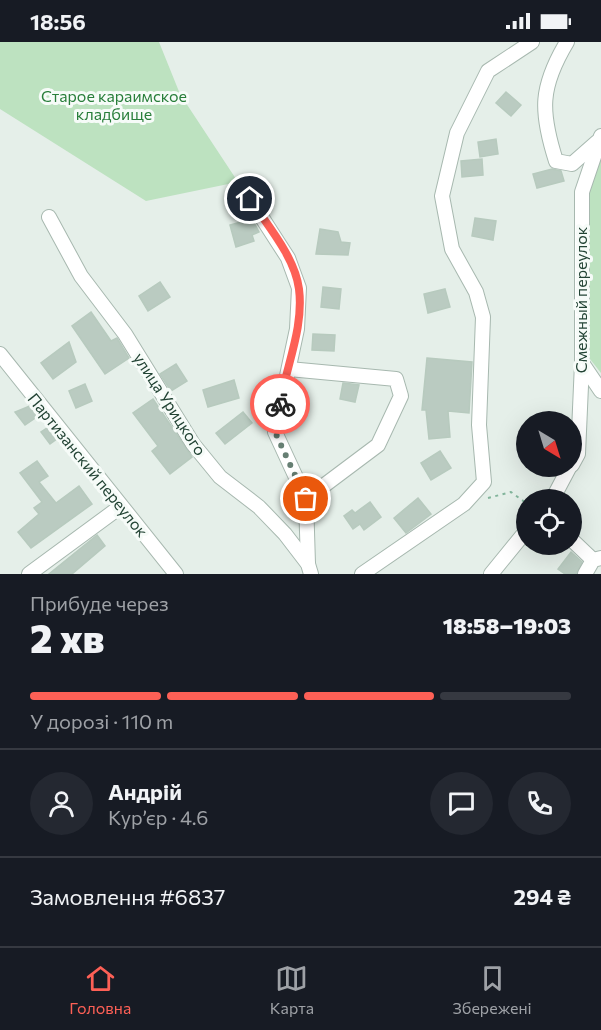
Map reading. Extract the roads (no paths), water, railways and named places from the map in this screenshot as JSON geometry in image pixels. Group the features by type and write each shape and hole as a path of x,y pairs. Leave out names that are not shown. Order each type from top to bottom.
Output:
{"street":[{"path":"362,574 464,504 484,482 479,425 483,317 476,292 452,249 442,196 457,133 488,71 532,42"},
{"path":"567,42 551,68 544,96 547,133 556,161 572,164 600,138"},
{"name":"Смежный переулок","path":"580,411 582,192 600,138"},
{"path":"250,199 288,258 299,288 297,329 275,432 306,499 310,569"},
{"name":"улица Урицкого","path":"49,217 81,276 125,334 193,444 219,477 259,507 310,569"},
{"name":"Партизанский переулок","path":"0,356 176,574"},
{"path":"582,363 601,391"},
{"path":"289,369 396,378 401,396 378,445 306,499"},
{"path":"29,574 120,507"},
{"path":"491,574 516,543"},
{"path":"582,548 597,559 586,574"}],"park label":[{"name":"Старое караимское кладбище","path":"114,105"}]}
